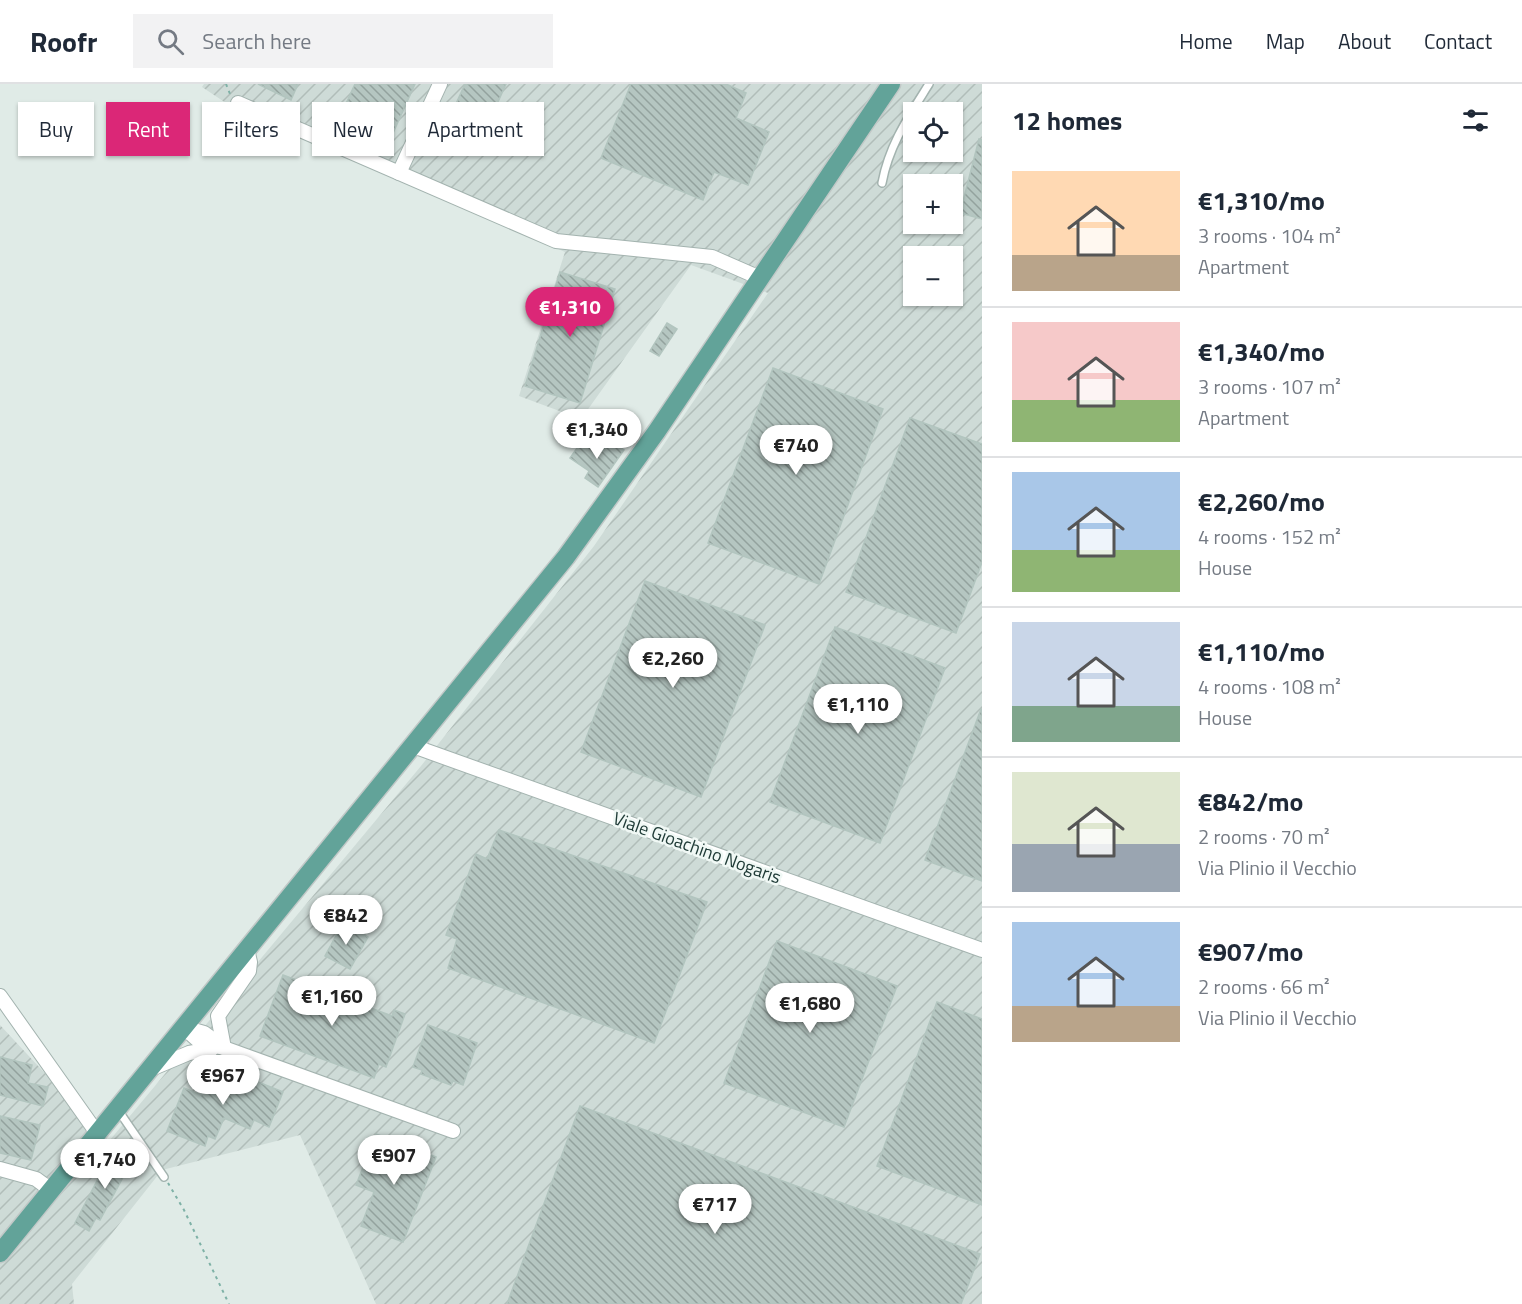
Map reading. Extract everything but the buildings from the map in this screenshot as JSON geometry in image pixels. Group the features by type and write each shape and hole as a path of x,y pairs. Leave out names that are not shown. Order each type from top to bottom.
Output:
{"main road":[{"path":"0,1253 566,557 652,438 891,84"}],"street":[{"path":"399,173 440,84"},
{"path":"300,130 556,241 712,257 760,278"},
{"name":"Viale Gioachino Nogaris","path":"413,746 982,950"},
{"path":"224,1048 218,1016 249,971 250,962 247,949"},
{"path":"0,996 97,1133"},
{"path":"183,1027 195,1041 224,1048 453,1131"},
{"path":"149,1070 189,1053 224,1048"},
{"path":"0,1169 36,1179 51,1190"}],"lane":[{"path":"882,183 886,157 929,84"},
{"path":"117,1107 164,1177"}],"path":[{"path":"164,1177 184,1210 229,1304"}],"shaded area":[{"path":"204,84 982,84 982,1304 376,1304 300,1135 162,1170 72,1284 74,1304 0,1304 0,1025 53,1082 86,1131 105,1146 421,766 594,546 768,293 691,265 581,419 519,396 565,252 346,156 394,156 394,102 312,102 312,141 300,136 300,102 224,102 202,87"}]}
